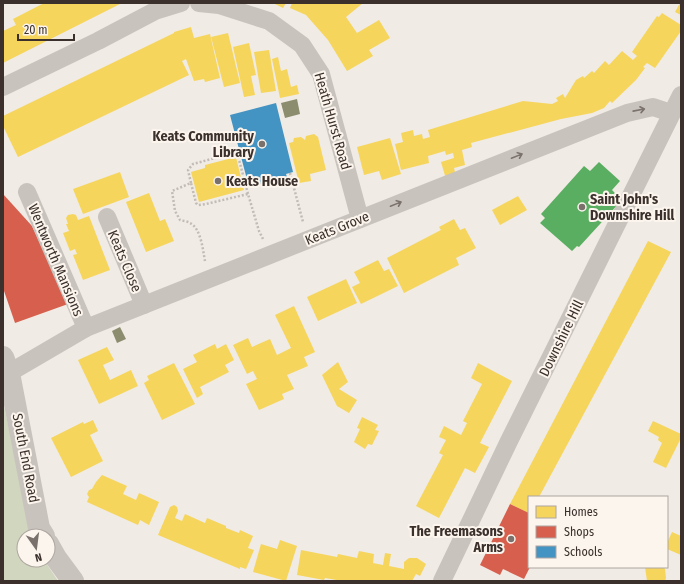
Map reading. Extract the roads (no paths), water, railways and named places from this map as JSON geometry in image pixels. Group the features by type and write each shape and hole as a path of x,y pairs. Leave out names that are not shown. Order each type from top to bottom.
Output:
{"street":[{"path":"3,87 98,41 154,11 181,3"},
{"name":"Heath Hurst Road","path":"198,3 219,5 269,21 302,45 321,74 360,219"},
{"name":"Downshire Hill","path":"442,581 509,441 681,95"},
{"name":"Keats Grove","path":"6,365 86,328 626,113 653,107 672,113"},
{"name":"Wentworth Mansions","path":"27,192 86,328"},
{"name":"Keats Close","path":"107,217 144,305"},
{"name":"South End Road","path":"6,365 39,528"},
{"path":"56,558 73,581"}],"place":[{"name":"Keats Community Library","path":"262,144"},
{"name":"Keats House","path":"218,181"},
{"name":"Saint John's Downshire Hill","path":"582,207"},
{"name":"The Freemasons Arms","path":"511,539"}]}
